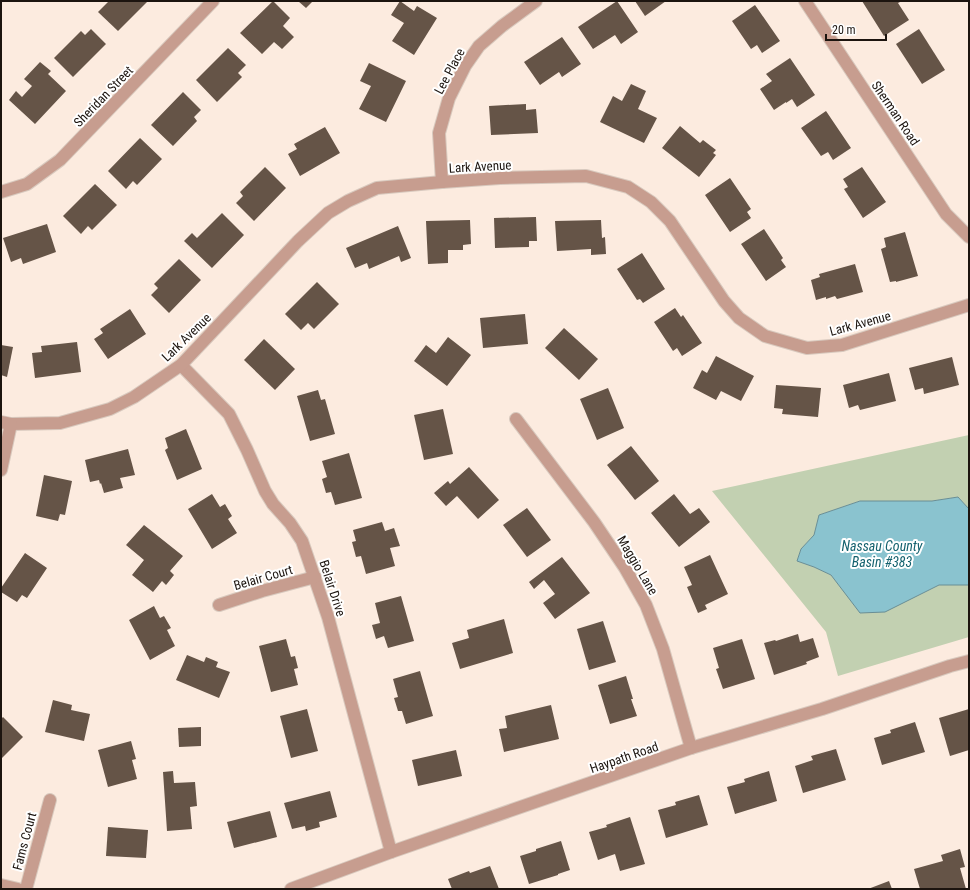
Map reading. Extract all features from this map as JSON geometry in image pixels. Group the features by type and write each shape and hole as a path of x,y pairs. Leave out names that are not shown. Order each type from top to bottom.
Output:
{"street":[{"name":"Sheridan Street","path":"1,192 27,184 60,160 213,1"},
{"name":"Lee Place","path":"442,182 439,133 449,98 465,66 479,46 502,26 536,1"},
{"name":"Sherman Road","path":"805,1 946,214 969,237"},
{"name":"Lark Avenue","path":"6,423 60,423 110,409 134,398 181,365 298,240 328,213 348,201 377,188 500,178 586,176 628,187 651,202 670,221 724,301 739,318 765,336 807,348 842,345 969,305"},
{"name":"Belair Drive","path":"181,365 229,414 265,491 273,504 302,541 328,617 391,852"},
{"name":"Maggio Lane","path":"516,419 594,522 625,568 646,605 663,649 691,748"},
{"path":"1,470 6,423"},
{"name":"Belair Court","path":"219,605 262,591 315,577"},
{"name":"Haypath Road","path":"294,889 391,852 691,748 822,709 969,661"},
{"name":"Fams Court","path":"26,889 50,800"},
{"path":"1,885 18,889"}],"green space":[{"path":"969,435 969,509 958,497 932,501 860,501 819,515 814,535 801,549 797,561 831,575 861,613 917,596 939,585 969,585 969,637 838,676 826,632 712,491"}],"water":[{"name":"Nassau County Basin #383","path":"958,497 969,509 969,585 939,585 885,612 860,613 831,575 797,561 801,549 814,535 819,515 860,501 932,501"}],"building":[{"path":"109,1 148,1 118,31 98,12"},
{"path":"273,1 290,18 283,26 294,37 282,49 274,42 262,54 240,33"},
{"path":"298,1 313,1 306,8"},
{"path":"400,1 414,11 417,6 437,18 414,55 392,41 404,23 391,15"},
{"path":"617,1 638,32 621,44 615,35 593,49 578,27"},
{"path":"635,1 666,1 645,16"},
{"path":"862,1 902,1 898,3 909,20 884,36"},
{"path":"755,5 780,41 762,53 757,45 751,49 732,21"},
{"path":"91,29 106,44 73,77 54,58 81,31 85,35"},
{"path":"919,29 945,70 922,84 896,44"},
{"path":"562,37 581,64 562,77 559,72 540,85 524,62"},
{"path":"228,48 246,65 238,73 242,77 217,102 196,80"},
{"path":"790,58 815,95 797,107 792,99 774,110 760,89 772,81 766,74"},
{"path":"40,62 51,71 48,74 66,91 35,124 9,100 16,91 22,97 32,86 24,79"},
{"path":"369,63 406,81 386,122 359,109 371,86 360,81"},
{"path":"631,84 646,91 638,109 657,118 644,143 600,122 613,96 622,101"},
{"path":"183,92 201,110 194,117 197,121 173,146 151,125"},
{"path":"526,104 526,110 536,109 538,133 491,135 489,106"},
{"path":"826,111 851,148 833,160 828,152 821,156 801,128"},
{"path":"680,126 700,143 703,140 716,150 713,153 716,155 699,177 662,148"},
{"path":"325,127 340,153 300,176 288,154 297,149 294,144"},
{"path":"140,138 162,159 137,185 133,181 126,189 108,171"},
{"path":"265,167 286,188 254,221 236,203 243,196 240,192"},
{"path":"862,167 886,202 863,218 844,189 848,187 843,179"},
{"path":"730,178 751,209 747,212 751,218 730,232 705,195"},
{"path":"95,184 117,205 92,230 88,226 81,234 63,216"},
{"path":"222,213 244,235 212,268 184,241 192,233 197,238"},
{"path":"536,217 537,241 529,241 529,247 495,248 494,218"},
{"path":"470,220 471,244 463,245 463,250 448,250 448,263 428,264 426,221"},
{"path":"601,220 602,238 605,237 606,254 591,255 591,249 557,251 555,221"},
{"path":"47,224 56,252 23,264 21,258 11,262 3,238"},
{"path":"398,226 411,258 401,262 399,256 369,269 367,263 355,268 346,248"},
{"path":"764,229 783,258 781,260 786,267 766,281 741,244"},
{"path":"905,232 918,276 896,282 890,282 881,249 886,247 884,238"},
{"path":"642,253 665,289 643,303 640,299 637,300 617,269"},
{"path":"179,259 201,280 169,313 151,295 158,288 154,284"},
{"path":"855,264 863,292 837,299 835,296 816,300 811,280 820,277 819,274"},
{"path":"317,282 339,304 314,329 308,323 301,330 285,314"},
{"path":"675,308 681,317 683,315 702,343 682,356 677,348 673,351 654,322"},
{"path":"130,309 146,334 108,359 94,339 103,333 100,329"},
{"path":"525,314 528,344 483,348 480,318"},
{"path":"564,328 598,359 579,380 545,348"},
{"path":"448,337 471,355 447,386 414,361 426,345 436,353"},
{"path":"264,339 295,369 275,390 244,360"},
{"path":"77,342 81,372 35,378 32,353 42,352 41,346"},
{"path":"1,345 13,347 7,377 1,375"},
{"path":"716,356 754,376 741,401 721,391 716,400 693,388 702,370 707,373"},
{"path":"952,357 959,385 924,394 923,388 915,390 909,368"},
{"path":"889,373 896,401 860,410 858,405 849,408 843,385"},
{"path":"776,385 821,388 818,417 782,414 783,409 774,408"},
{"path":"608,388 624,428 597,440 580,399"},
{"path":"318,390 321,400 325,399 335,434 310,441 297,396"},
{"path":"443,409 453,454 424,460 414,415"},
{"path":"186,429 202,469 177,480 165,450 168,448 165,438"},
{"path":"631,446 659,481 635,500 607,465"},
{"path":"128,449 135,475 120,478 123,488 104,493 99,480 90,482 85,460"},
{"path":"349,453 362,498 335,505 331,492 326,493 322,479 327,477 322,461"},
{"path":"469,467 499,500 478,519 457,496 446,506 434,493 448,481 450,484"},
{"path":"44,475 72,481 65,515 60,514 58,521 36,516"},
{"path":"212,494 220,507 225,504 232,516 228,519 237,533 212,549 188,509"},
{"path":"674,494 690,514 699,508 710,522 679,547 651,513"},
{"path":"527,508 551,540 527,557 503,525"},
{"path":"382,522 385,531 394,528 400,546 390,548 395,566 366,574 361,556 356,557 352,542 356,541 353,530"},
{"path":"144,525 183,556 170,571 174,575 166,585 162,581 153,592 132,575 144,560 126,545"},
{"path":"25,553 47,568 27,598 22,595 17,602 1,592 1,588"},
{"path":"710,555 728,594 705,605 707,609 698,613 687,587 692,585 684,567"},
{"path":"562,557 590,593 555,619 543,603 555,594 544,580 534,589 529,582"},
{"path":"401,596 414,641 388,648 384,636 376,639 372,625 380,623 375,603"},
{"path":"154,606 160,618 164,616 171,628 167,630 175,646 150,660 129,620"},
{"path":"504,619 513,653 460,669 452,643 469,638 467,630"},
{"path":"603,621 616,662 589,670 577,629"},
{"path":"798,634 800,642 813,638 819,657 806,662 807,664 774,675 764,643"},
{"path":"286,639 291,657 295,656 298,668 294,669 298,685 271,692 259,646"},
{"path":"742,639 755,679 723,689 716,669 719,668 713,648"},
{"path":"187,655 204,662 206,657 218,662 216,667 230,672 219,698 176,680"},
{"path":"420,671 433,716 406,724 402,711 398,711 394,698 398,697 393,679"},
{"path":"626,676 633,699 631,699 637,716 610,724 598,685"},
{"path":"53,700 72,705 71,710 90,714 84,741 45,732"},
{"path":"551,705 559,739 504,752 499,729 507,728 505,716"},
{"path":"307,709 318,751 291,758 280,716"},
{"path":"969,709 969,750 950,756 939,718"},
{"path":"3,717 23,737 1,759 1,719"},
{"path":"915,722 925,752 882,765 874,738 891,733 890,730"},
{"path":"201,727 201,746 179,747 178,728"},
{"path":"131,741 136,759 132,760 137,779 108,787 98,750"},
{"path":"836,749 846,780 803,793 795,766 813,760 811,756"},
{"path":"456,750 462,776 418,786 412,760"},
{"path":"173,771 174,783 195,782 197,806 190,807 192,829 167,831 163,772"},
{"path":"769,771 777,801 735,814 727,787 745,782 744,779"},
{"path":"330,791 337,817 319,822 320,827 306,831 305,826 292,829 284,803"},
{"path":"699,795 708,825 666,838 658,810 676,805 675,802"},
{"path":"270,811 277,837 234,848 227,822"},
{"path":"630,817 645,864 620,871 615,854 598,860 589,832 607,827 606,825"},
{"path":"108,827 148,830 146,858 106,856"},
{"path":"561,841 570,870 529,884 520,856"},
{"path":"960,849 965,867 960,868 966,889 920,889 914,869 943,861 941,855"},
{"path":"490,866 499,889 452,889 448,879 469,871 470,873"},
{"path":"889,881 892,889 868,889"}]}
